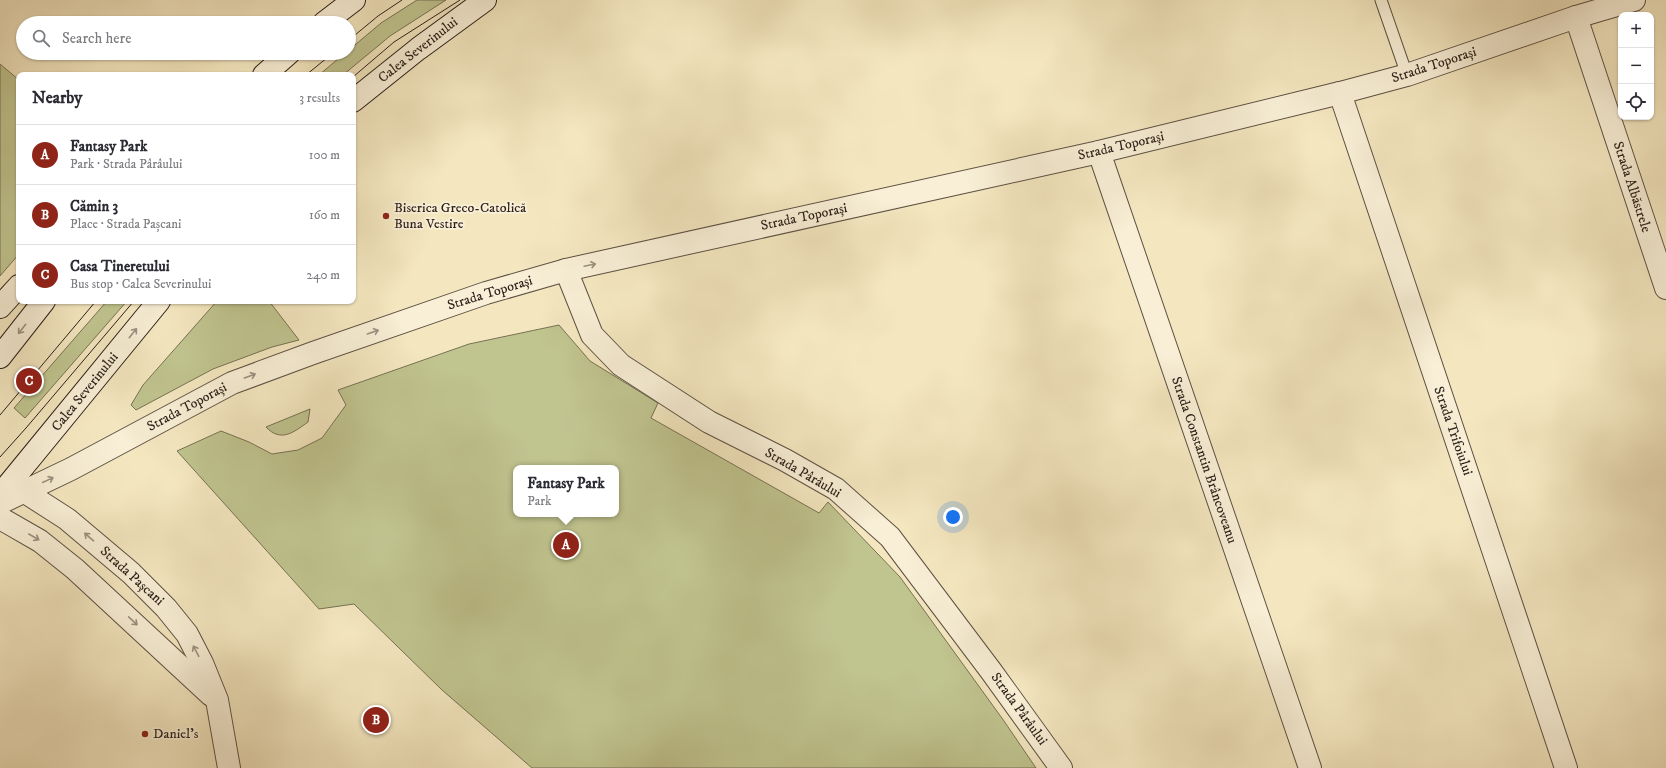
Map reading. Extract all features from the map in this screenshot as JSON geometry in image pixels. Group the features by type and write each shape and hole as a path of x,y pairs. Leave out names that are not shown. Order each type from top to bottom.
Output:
{"street":[{"path":"333,16 354,0"},
{"name":"Calea Severinului","path":"356,99 418,49 485,0"},
{"name":"Strada Toporași","path":"0,503 9,486 71,469 232,383 320,350 486,293 566,270 1099,152 1340,93 1408,75 1576,17 1634,0"},
{"name":"Strada Albăstrele","path":"1576,17 1666,288"},
{"path":"267,72 281,60"},
{"name":"Strada Trifoiului","path":"1340,93 1566,768"},
{"name":"Strada Constantin Brâncoveanu","path":"1099,152 1310,768"},
{"name":"Strada Pârâului","path":"566,270 592,335 621,365 709,422 785,460 836,489 890,537 991,671 1061,768"},
{"path":"0,307 16,289"},
{"path":"0,357 42,304"},
{"name":"Calea Severinului","path":"9,486 157,304"},
{"name":"Strada Pașcani","path":"9,486 67,518 131,573 166,608 187,634 202,663 216,700 229,768"},
{"path":"0,518 40,541 75,569 216,700"}],"lane":[{"path":"1381,0 1408,75"}],"green space":[{"path":"417,0 446,0 390,36 347,72 323,72 337,60 356,60 356,44 381,23"},
{"path":"0,64 16,77 16,257 0,276"},
{"path":"104,304 124,304 25,418 14,408"},
{"path":"214,304 271,304 299,340 272,347 213,369 136,410 131,405 143,385"},
{"path":"559,325 590,361 658,403 651,418 819,513 828,502 900,577 1036,768 532,768 442,690 354,604 319,609 177,451 221,431 249,442 272,454 298,450 322,438 346,405 338,390 469,344"},
{"path":"310,409 308,422 293,432 282,435 272,432 266,427"}],"tram line":[{"path":"356,34 378,16 402,0"},
{"path":"356,74 394,42 460,0"},
{"path":"310,72 324,60"},
{"path":"0,415 93,304"},
{"path":"0,457 131,304"}],"place":[{"name":"Biserica Greco-Catolică Buna Vestire","path":"386,216"},
{"name":"Casa Tineretului","path":"29,381"},
{"name":"Fantasy Park","path":"566,545"},
{"name":"Cămin 3","path":"376,720"},
{"name":"Daniel's","path":"145,734"}]}
